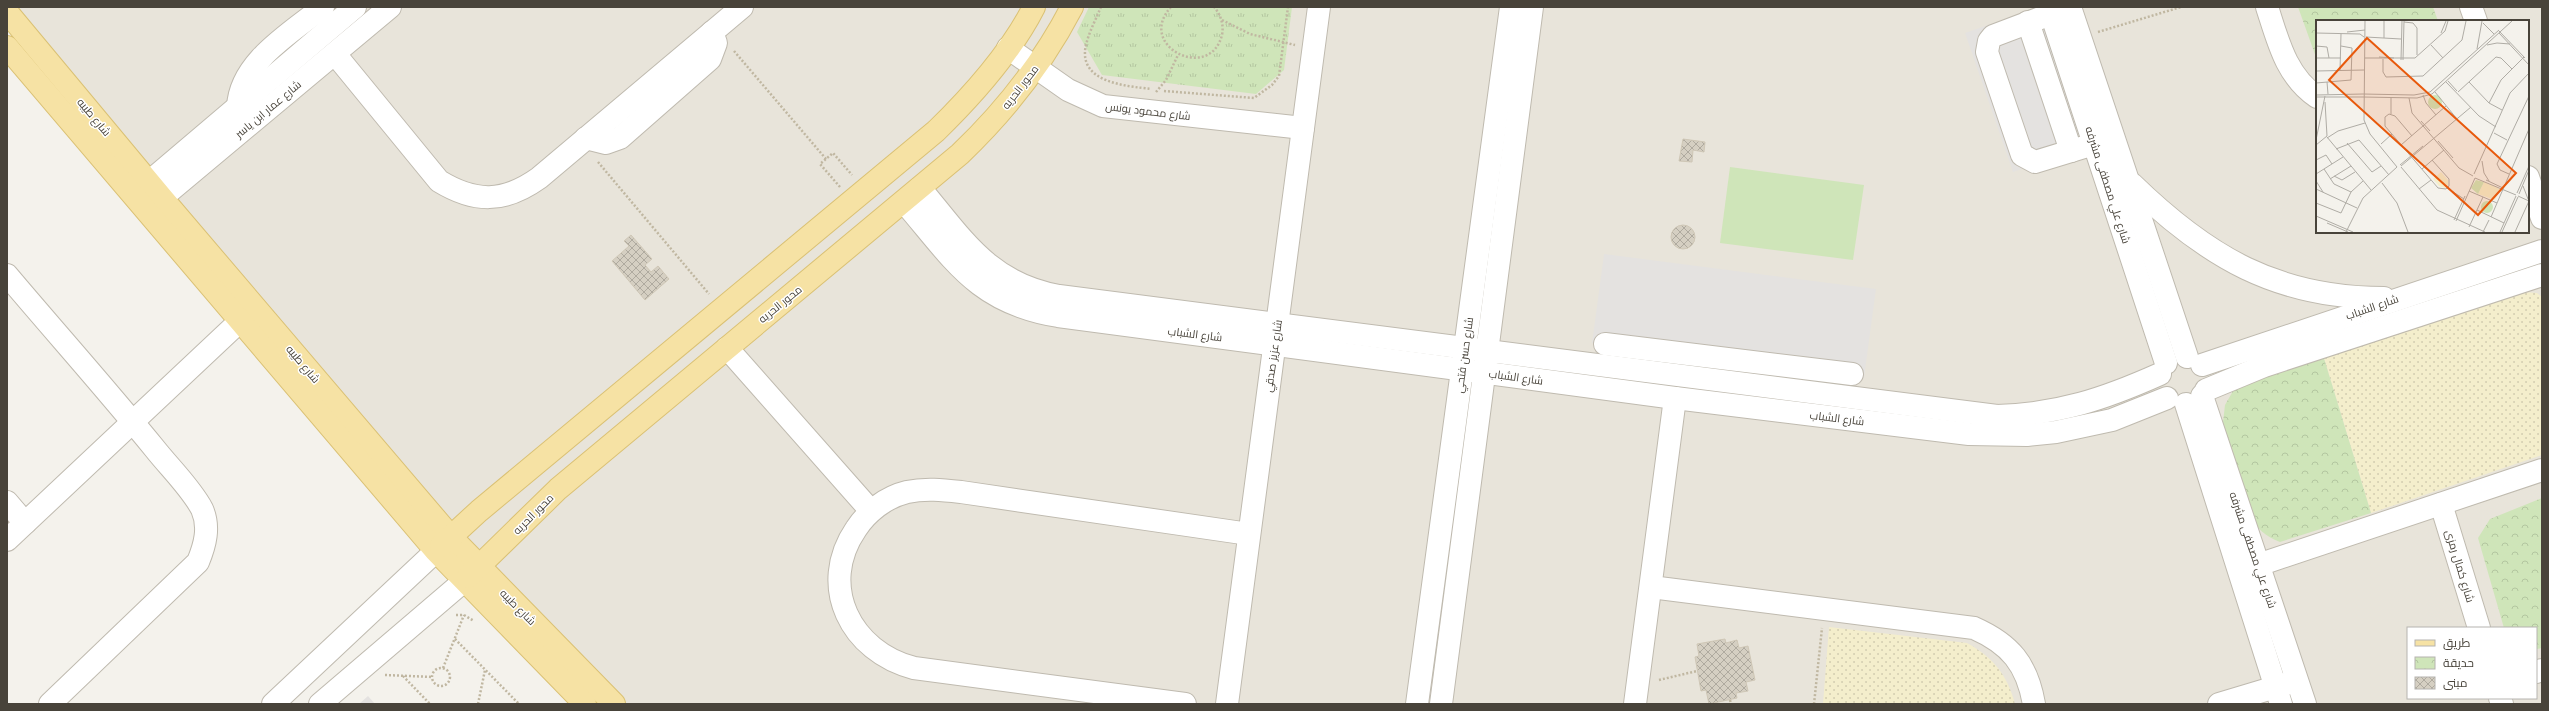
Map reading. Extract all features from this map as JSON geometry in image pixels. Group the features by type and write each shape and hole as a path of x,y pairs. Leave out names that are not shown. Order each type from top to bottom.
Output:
{"main road":[{"path":"444,544 916,149 955,113 1008,48 1034,7"},
{"name":"محور الحريه","path":"471,574 553,494 904,202 979,136 1035,68 1072,7"},
{"name":"شارع طيبه","path":"7,12 148,197 239,322 444,544 585,704"},
{"name":"شارع طيبه","path":"7,47 148,197 444,544"},
{"name":"شارع طيبه","path":"471,574 614,704"}],"street":[{"path":"238,107 244,81 254,66 323,7"},
{"name":"شارع عمار ابن ياسر","path":"148,197 238,107 355,7"},
{"name":"شارع عمار ابن ياسر","path":"148,197 335,54 390,7"},
{"path":"335,54 426,168 439,181 454,190 471,196 489,198 507,195 524,188 538,178 742,7"},
{"name":"شارع عزيز صدقي","path":"1227,704 1319,7"},
{"name":"شارع حسن فتحي","path":"1441,704 1474,360 1511,7"},
{"name":"شارع حسن فتحي","path":"1418,704 1532,7"},
{"path":"2267,7 2282,52 2291,73 2306,90 2316,96"},
{"path":"2471,7 2476,20"},
{"path":"2057,9 1993,36 1987,46 2022,155 2035,162 2094,144"},
{"name":"شارع علي مصطفى مشرفه","path":"2057,9 2080,38 2129,181 2195,361"},
{"name":"شارع علي مصطفى مشرفه","path":"2057,9 2094,144 2163,368"},
{"path":"2028,22 2071,151"},
{"name":"شارع محمود يونس","path":"1008,48 1068,90 1103,106 1303,128"},
{"path":"2529,180 2542,218"},
{"path":"2129,181 2151,202 2198,241 2223,258 2250,272 2279,283 2337,295 2397,298"},
{"name":"شارع الشباب","path":"920,188 985,263 1002,276 1027,288 1059,296 1277,322 1675,398 1998,435 2056,432 2084,427 2190,397 2264,366 2542,275"},
{"name":"شارع الشباب","path":"904,202 971,279 992,294 1020,308 1058,316 1274,344 1474,360 1997,416 2046,413 2081,406 2107,397 2163,368"},
{"name":"شارع الشباب","path":"2195,361 2542,251"},
{"path":"7,275 132,422 202,509 206,527 205,545 198,562 50,704"},
{"path":"7,540 239,322"},
{"path":"1605,344 1852,374"},
{"path":"727,348 871,511"},
{"path":"2176,357 2195,361 2207,377 2190,397 2160,387 2163,368 2176,357"},
{"name":"شارع علي مصطفى مشرفه","path":"2190,397 2258,565 2305,704"},
{"name":"شارع علي مصطفى مشرفه","path":"2190,397 2278,696"},
{"path":"1635,704 1675,398"},
{"path":"2258,565 2542,470"},
{"path":"1185,704 1056,696 898,664 868,646 848,618 842,602 840,568 851,536 871,511 888,500 906,492 925,489 943,490 1249,534"},
{"path":"7,502 25,523"},
{"name":"شارع كمال رمزى","path":"2441,504 2479,627"},
{"path":"273,704 444,544"},
{"path":"320,704 471,574"},
{"path":"1651,587 1953,624 1974,628 1993,636 2010,650 2022,666 2031,686 2034,704"},
{"path":"2219,704 2278,696 2297,681"}],"path":[{"path":"1101,7 1086,46 1088,63 1098,76 1112,84 1158,90 1254,98 1272,86 1279,76 1288,7"},
{"path":"1171,7 1163,19 1163,36 1166,44 1178,55 1196,58 1212,51 1221,37 1222,20"},
{"path":"1214,7 1222,20 1250,34 1314,49"},
{"path":"2080,38 2181,7"},
{"path":"714,31 826,159"},
{"path":"1137,110 1158,90 1173,68 1178,55"},
{"path":"584,140 723,309"},
{"path":"833,153 859,196 820,164 833,153"},
{"path":"1814,704 1824,608"},
{"path":"452,616 464,615 477,624"},
{"path":"443,668 464,615"},
{"path":"455,639 519,704"},
{"path":"443,668 449,672 450,677 445,684 436,684 432,677 436,669 443,668"},
{"path":"386,670 381,675 432,677"},
{"path":"478,704 485,670"},
{"path":"1662,679 1697,671"},
{"path":"403,676 430,704"}],"shaded area":[{"path":"7,7 2542,7 2542,704 602,704"},
{"path":"2041,7 2089,146 2013,172 1965,33"},
{"path":"1604,254 1876,289 1864,378 1592,343"},
{"path":"368,696 375,704 359,704"}],"green space":[{"path":"1089,7 1292,7 1284,70 1256,94 1102,75 1077,32"},
{"path":"2298,7 2433,7 2438,20 2316,20 2316,57"},
{"path":"1730,167 1864,185 1853,260 1720,243"},
{"path":"2323,355 2371,513 2280,542 2262,532 2249,515 2223,422 2225,405 2233,391 2245,382"},
{"path":"2542,498 2542,648 2537,649 2537,627 2504,627 2478,538 2490,519"}],"sand":[{"path":"2524,292 2537,293 2542,297 2542,455 2371,513 2323,355"},
{"path":"1829,627 1967,643 1985,655 1998,668 2008,684 2015,704 1823,704"}],"building":[{"path":"1683,139 1705,142 1704,152 1693,150 1692,162 1679,161"},
{"path":"1683,225 1692,228 1695,237 1692,246 1683,249 1674,246 1671,237 1674,228"},
{"path":"631,235 652,259 645,265 651,272 658,266 669,279 645,300 612,261 629,246 624,241"},
{"path":"1725,639 1726,643 1737,640 1739,648 1748,646 1755,680 1746,682 1748,691 1736,693 1737,698 1709,704 1706,690 1701,691 1695,657 1699,656 1697,644"}]}
